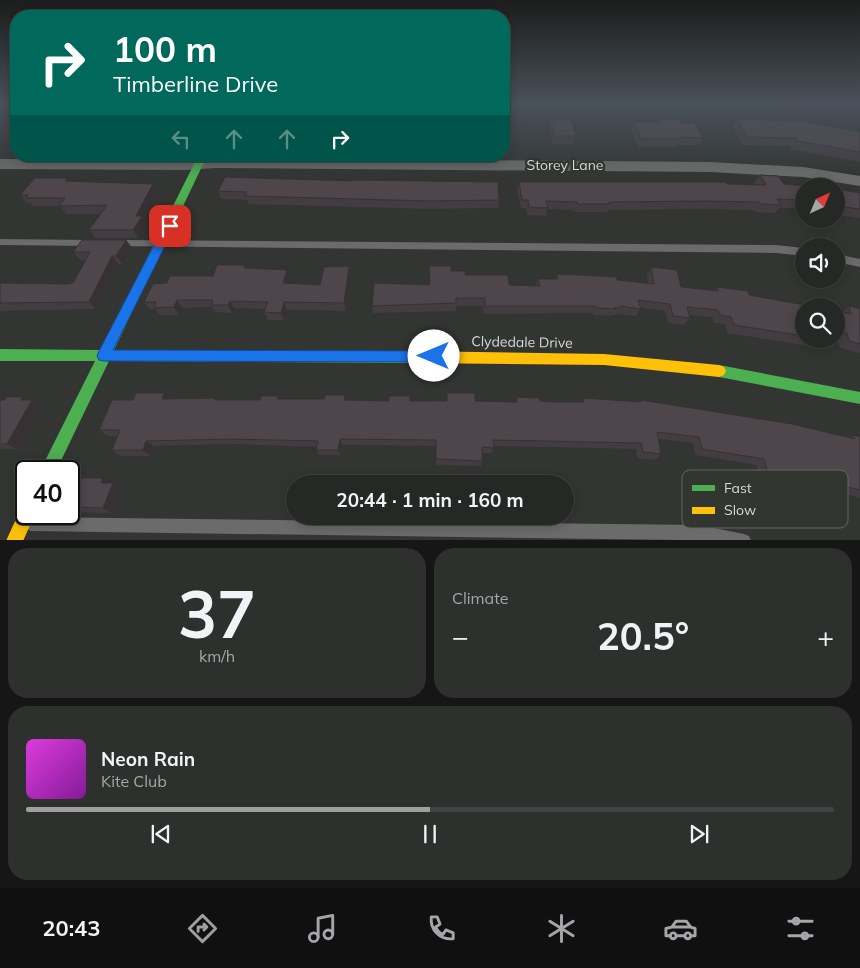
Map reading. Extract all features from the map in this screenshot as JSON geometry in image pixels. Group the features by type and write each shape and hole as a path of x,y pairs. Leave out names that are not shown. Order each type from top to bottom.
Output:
{"street":[{"name":"Storey Lane","path":"0,164 100,162"},
{"path":"53,460 200,162"},
{"name":"Storey Lane","path":"346,162 710,167 803,172 860,181"},
{"name":"Clydedale Drive","path":"0,355 532,356 612,358 693,367 781,380 860,398"},
{"path":"14,540 18,525"}],"lane":[{"path":"0,242 776,249 795,251"},
{"path":"845,260 860,264"},
{"path":"80,521 699,532 744,540"}],"building":[{"path":"553,128 574,128 576,136 555,136"},
{"path":"637,128 697,128 703,138 680,137 681,139 641,139"},
{"path":"742,128 840,128 860,132 860,152 797,141 796,138 747,137"},
{"path":"760,175 778,176 784,184 795,185 795,200 777,199 781,205 761,204 759,202 708,201 577,204 577,202 546,201 548,208 529,207 528,200 522,200 519,182 726,182 727,184 766,185"},
{"path":"225,177 353,181 498,182 499,200 429,201 245,196 247,192 218,191"},
{"path":"35,178 68,178 65,181 153,184 136,216 142,216 133,230 89,230 107,205 59,206 65,198 26,198 28,195 20,195"},
{"path":"845,190 860,193 860,209 845,207"},
{"path":"82,240 126,240 116,256 112,256 89,302 0,303 0,283 73,283 90,252 73,252"},
{"path":"217,265 245,265 244,268 287,270 283,283 320,285 324,267 349,266 344,303 284,302 281,313 264,312 268,302 230,301 228,305 211,305 213,300 177,300 174,307 154,308 156,302 144,302 153,284 167,283 170,276 213,276"},
{"path":"429,266 451,266 451,271 465,271 465,275 508,275 509,285 540,286 538,279 558,279 557,274 617,277 617,280 654,284 651,267 677,270 681,287 718,291 717,287 748,291 749,295 795,303 795,335 734,325 731,317 720,315 718,310 687,307 690,318 673,316 670,304 638,300 641,309 621,306 621,308 615,307 616,309 597,308 596,306 485,306 485,298 456,298 456,303 372,306 374,283 430,285"},
{"path":"849,306 860,309 860,344 849,341 847,333 845,333 845,313 851,314"},
{"path":"136,393 164,393 162,399 216,398 215,400 260,400 261,396 278,396 277,399 324,399 325,395 345,395 344,400 389,401 389,396 410,396 410,401 447,401 447,393 475,393 475,401 517,402 517,397 539,398 540,401 552,402 584,402 583,398 641,402 641,400 792,424 855,439 854,435 860,437 860,490 848,487 848,470 767,470 764,459 702,449 699,437 657,432 661,454 643,452 641,443 493,440 494,448 482,447 482,461 436,459 436,440 340,439 338,450 316,450 318,441 230,439 146,441 143,450 112,450 120,430 99,430 112,400 133,400"},
{"path":"6,397 22,397 21,400 32,400 7,444 0,444 0,400 5,400"},
{"path":"80,478 103,478 101,483 113,483 103,508 80,507"}],"traffic: fast":[{"path":"53,460 200,162"},
{"path":"0,355 412,357"},
{"path":"719,371 860,398"}],"traffic: slow":[{"path":"412,357 566,358 642,362 719,371"},
{"path":"14,540 22,525"}],"route":[{"path":"170,226 104,356 434,356"}]}
